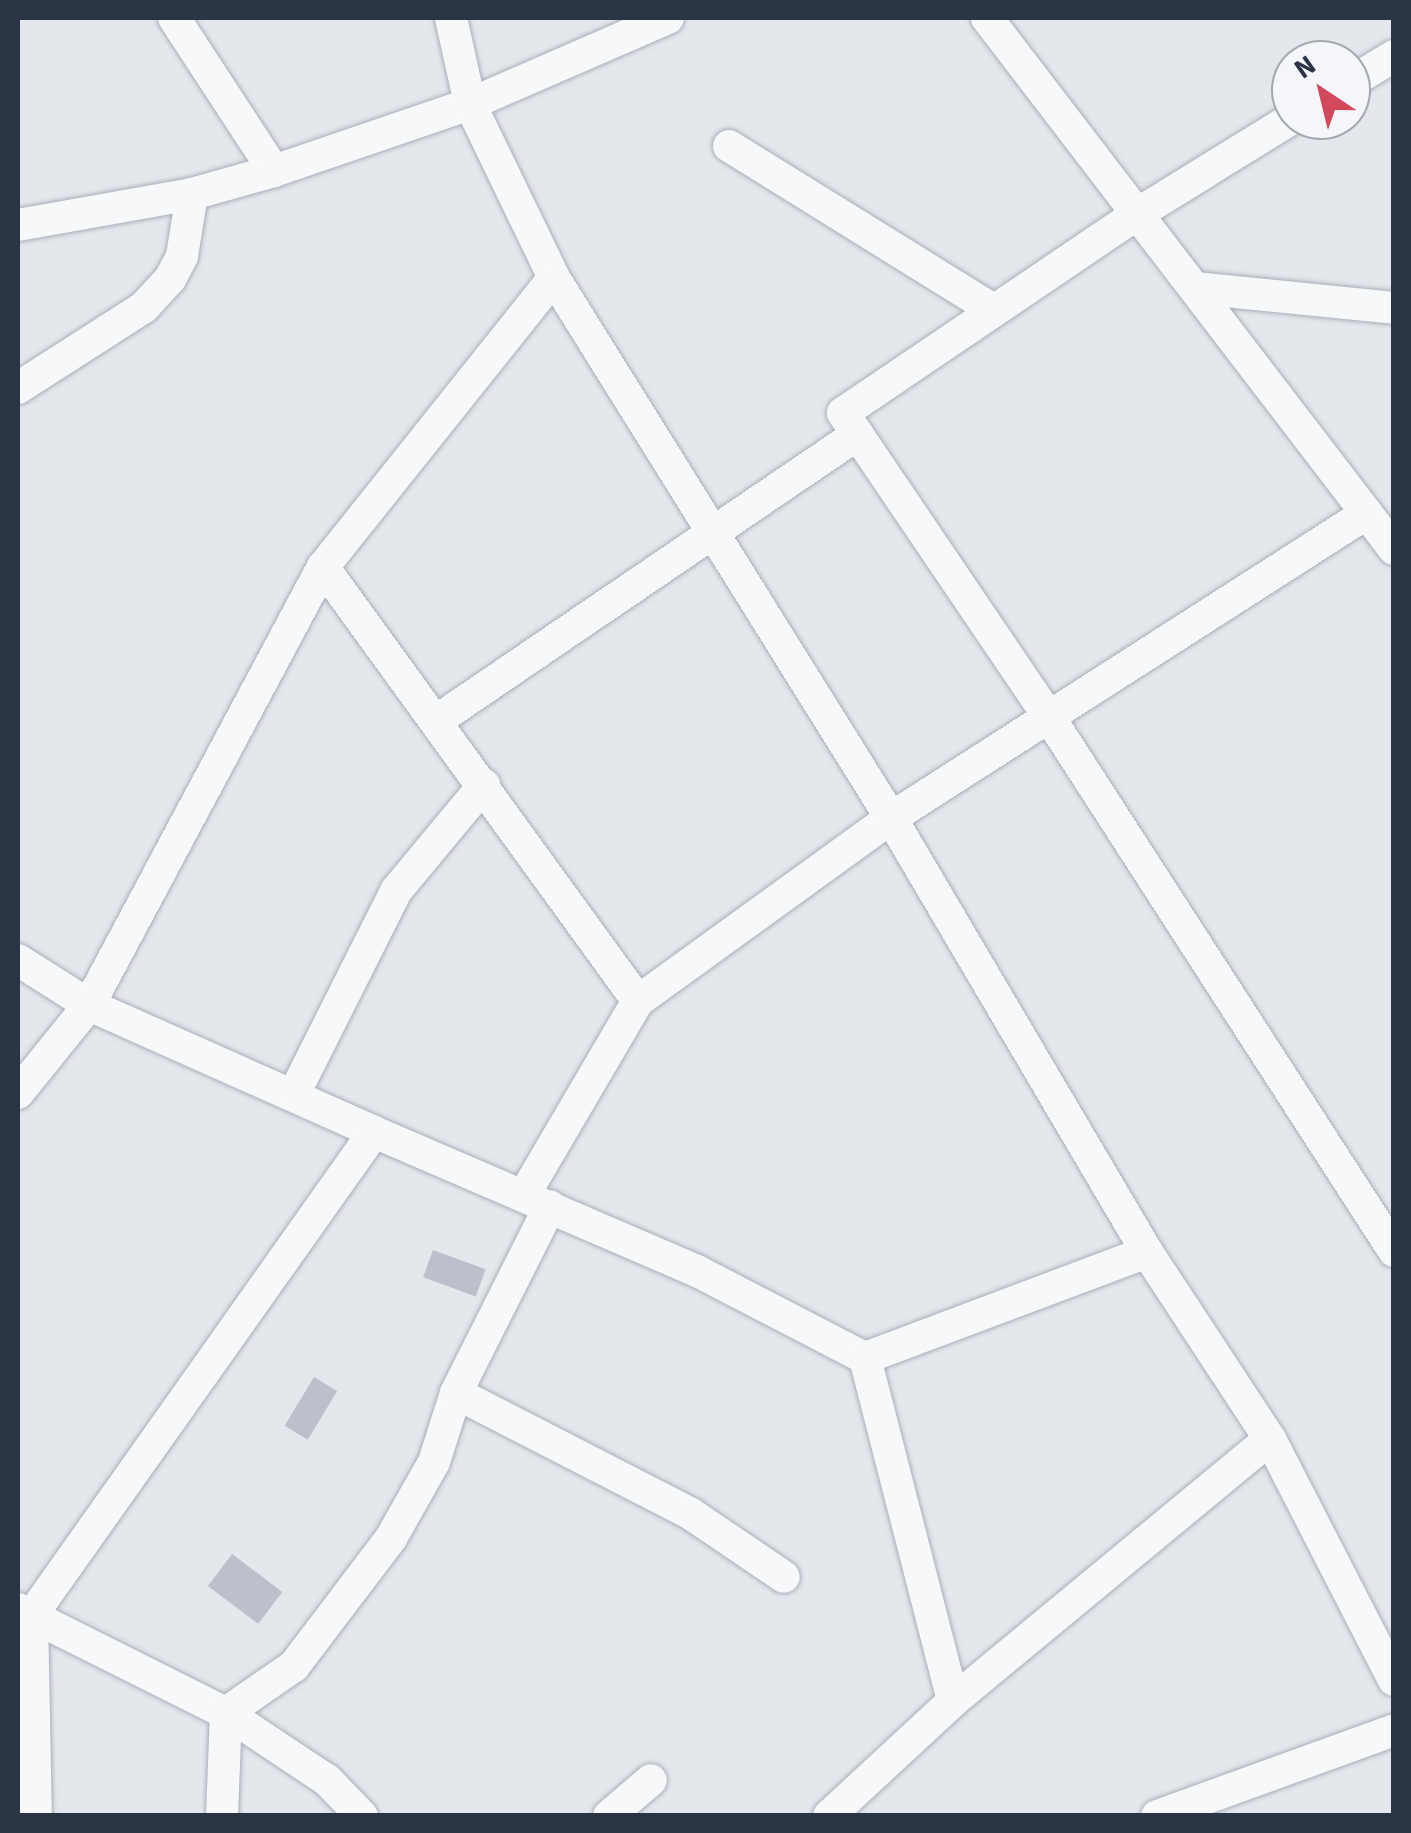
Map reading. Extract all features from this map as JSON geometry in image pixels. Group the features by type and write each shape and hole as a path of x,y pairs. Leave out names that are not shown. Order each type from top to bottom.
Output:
{"street":[{"path":"174,18 274,171"},
{"path":"451,18 470,104 554,278 890,818 1147,1252 1270,1439 1394,1680"},
{"path":"18,224 192,194 274,171 470,104 668,18"},
{"path":"987,18 1394,549"},
{"path":"1371,70 1394,56"},
{"path":"1271,130 1136,214 844,412 1049,717 1394,1252"},
{"path":"730,146 992,309"},
{"path":"18,388 144,307 170,280 182,256 192,194"},
{"path":"18,1093 89,1004 324,567 554,278"},
{"path":"1194,288 1394,308"},
{"path":"436,721 858,434"},
{"path":"226,1713 294,1666 381,1552 434,1462 456,1393 537,1200 638,1001 890,818 1367,513"},
{"path":"324,567 638,1001"},
{"path":"294,1094 396,890 484,785"},
{"path":"18,960 89,1004 698,1271 864,1358 953,1701"},
{"path":"36,1816 25,1612 374,1132"},
{"path":"864,1358 1147,1252"},
{"path":"456,1393 691,1514 784,1577"},
{"path":"829,1816 953,1701 1270,1439"},
{"path":"25,1612 226,1713 327,1780 362,1816"},
{"path":"222,1816 226,1713"},
{"path":"1156,1816 1394,1730"},
{"path":"609,1816 651,1780"}],"building":[{"path":"433,1250 486,1269 476,1296 423,1277"},
{"path":"314,1377 337,1391 308,1440 285,1426"},
{"path":"232,1554 282,1592 258,1624 208,1586"}]}
